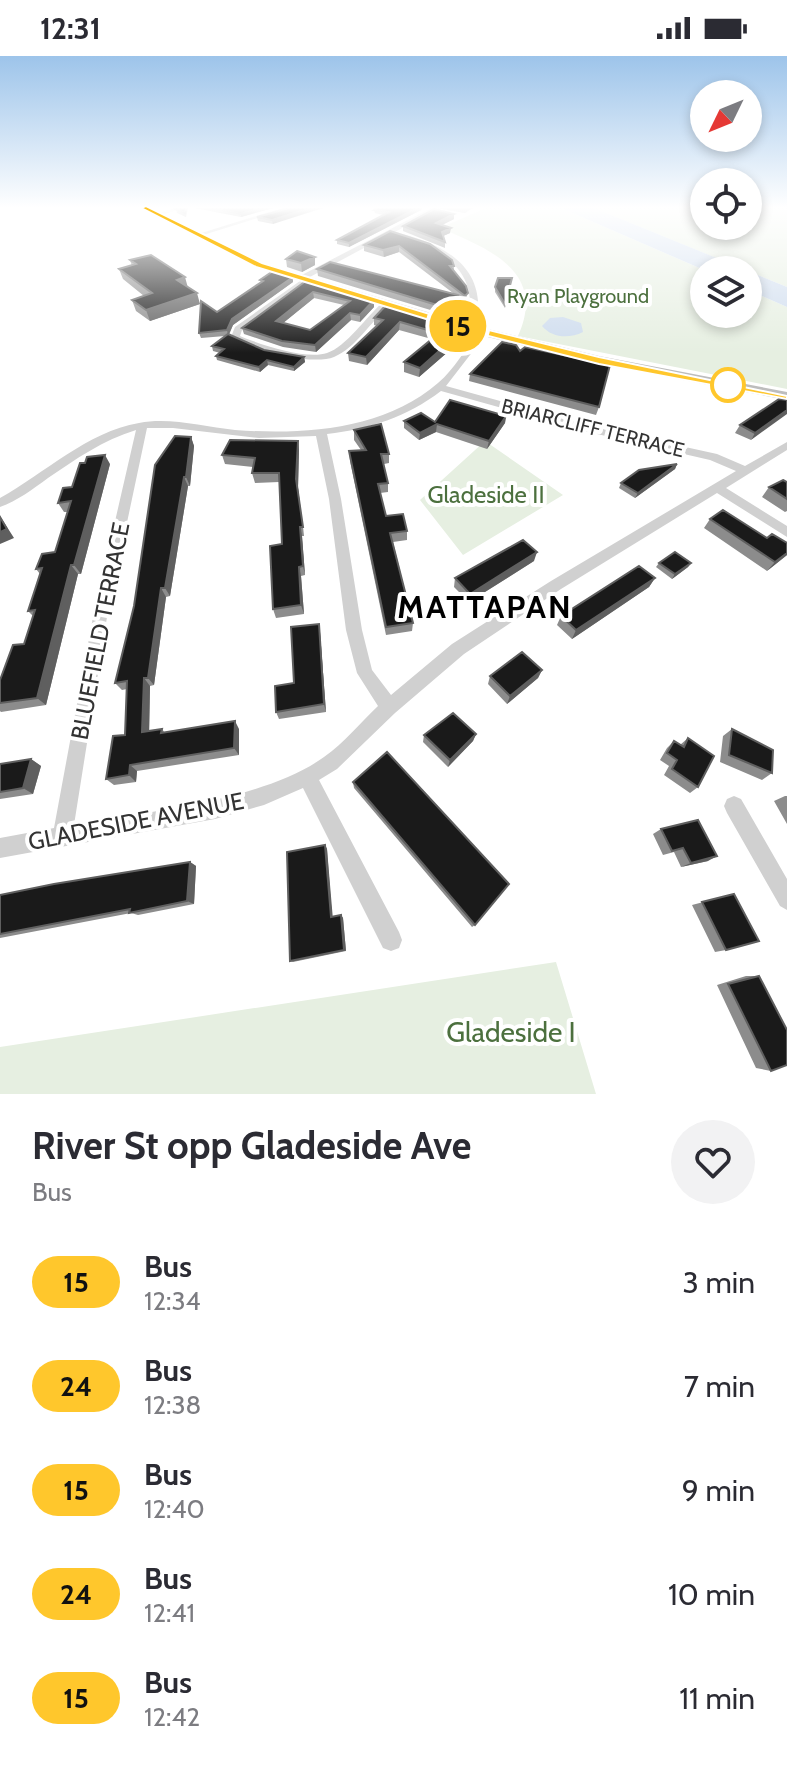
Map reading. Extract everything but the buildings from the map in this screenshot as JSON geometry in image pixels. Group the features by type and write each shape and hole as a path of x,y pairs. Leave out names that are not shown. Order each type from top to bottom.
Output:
{"main road":[{"path":"240,256 303,279 483,333 599,360 787,396"}],"street":[{"path":"344,256 303,279 238,329 235,337 323,358 335,353 386,304"},
{"path":"446,256 469,277 474,289 474,301 453,324"},
{"path":"0,503 87,448 142,426 270,436 321,432 372,421 408,407 439,387 483,333"},
{"name":"BRIARCLIFF TERRACE","path":"439,387 596,431 713,457 745,470"},
{"name":"BLUEFIELD TERRACE","path":"62,836 100,617 142,426"},
{"path":"321,432 335,499 354,630 365,673 389,707"},
{"name":"GLADESIDE AVENUE","path":"0,848 215,809 264,796 307,777 331,763 389,707 458,649 556,585 787,445"},
{"path":"716,487 787,532"},
{"path":"307,777 391,940"},
{"path":"734,806 787,899"}],"green space":[{"name":"Ryan Playground","path":"496,256 673,256 690,264 690,328 762,328 762,296 787,307 787,389 518,336 525,314 525,295 519,279"},
{"path":"762,256 787,256 787,287 762,277"},
{"name":"Gladeside II","path":"485,441 563,495 463,555 420,500"},
{"name":"Gladeside I","path":"556,962 596,1094 0,1094 0,1047"}],"water":[{"path":"673,256 690,256 690,264"},
{"path":"762,277 787,287 787,307 762,296"},
{"path":"563,317 581,323 583,332 561,336 542,326 550,318"}],"bus line":[{"name":"15","path":"238,256 301,279 520,342 787,396"}],"district":[{"name":"MATTAPAN","path":"485,606"}]}
